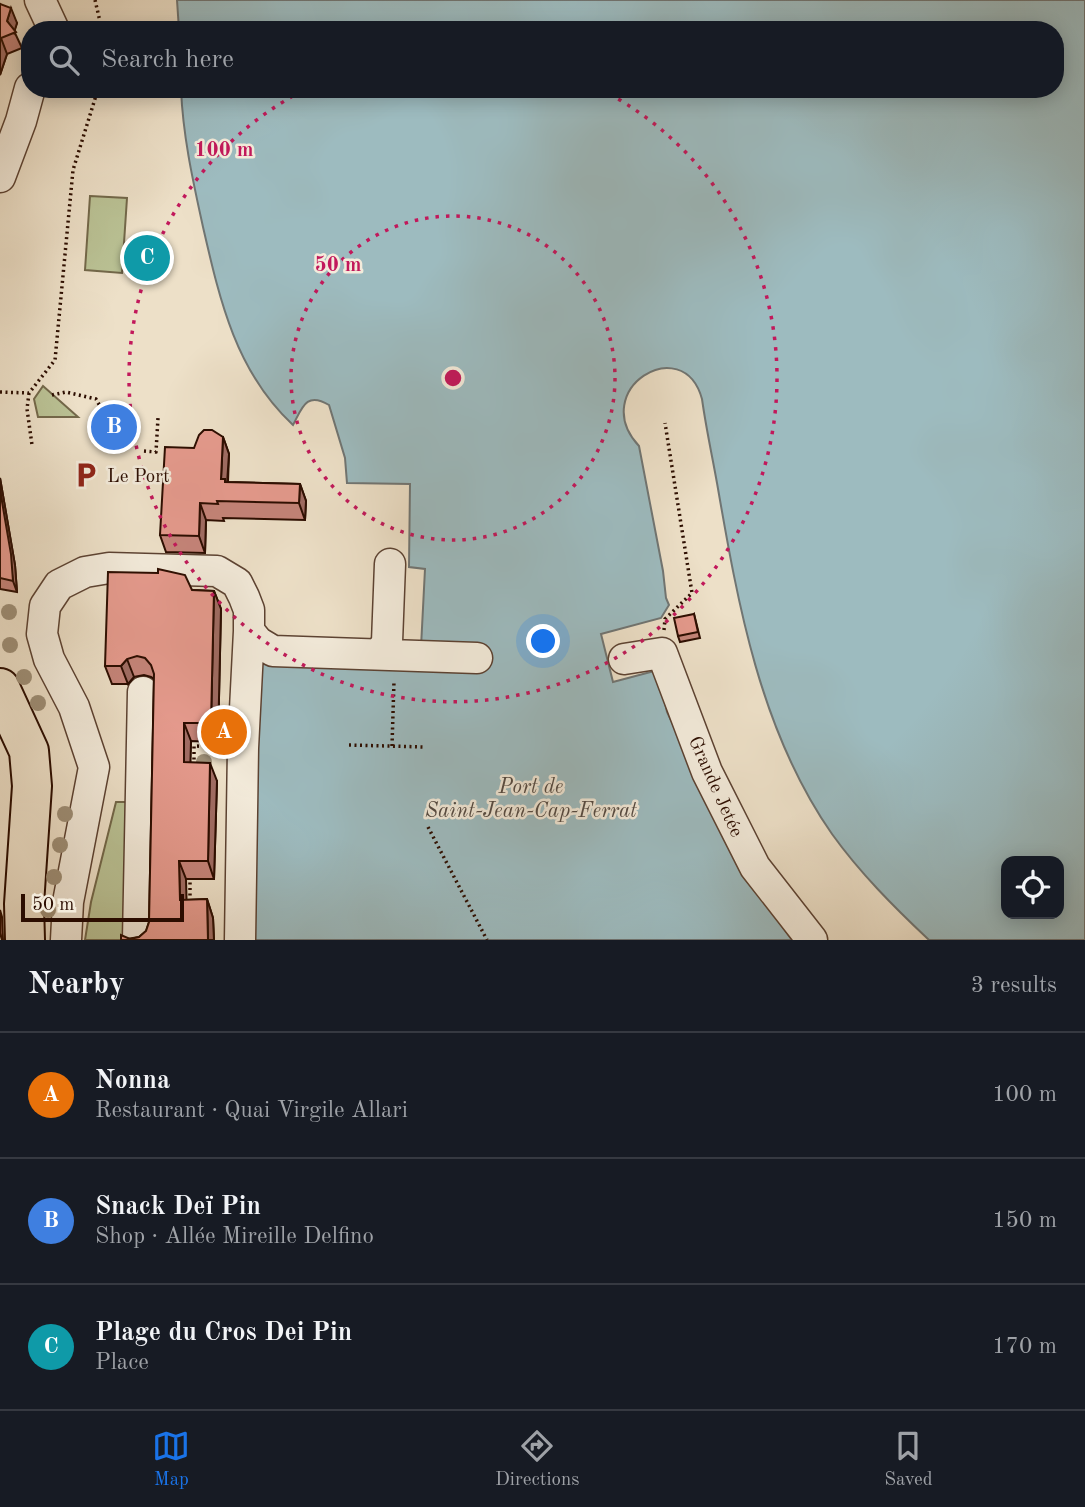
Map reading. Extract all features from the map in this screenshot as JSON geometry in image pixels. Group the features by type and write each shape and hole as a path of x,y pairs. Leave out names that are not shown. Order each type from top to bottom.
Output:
{"main road":[{"path":"0,688 29,751 32,786 17,916"}],"street":[{"path":"40,0 50,21"},
{"path":"0,177 27,98"},
{"path":"389,658 387,642 390,564"},
{"path":"66,940 68,902 94,775 74,707 49,659 42,634 45,606 59,585 85,572 109,568 217,572 229,576 237,583 249,610 243,748 240,940"},
{"path":"249,631 258,642 273,651 389,658 477,658"},
{"path":"624,659 662,653"},
{"name":"Grande Jetée","path":"662,653 707,772 755,867 812,940"},
{"path":"138,940 143,692"},
{"path":"94,775 141,776"}],"path":[{"path":"95,0 100,21"},
{"path":"32,445 27,409 29,393 55,360 73,170 95,98"},
{"path":"0,392 29,393"},
{"path":"52,395 66,392 96,399 104,413 101,449"},
{"path":"144,450 156,452 158,418"},
{"path":"662,653 665,619 692,593 665,423"},
{"path":"389,658 392,746"},
{"path":"223,737 223,749"},
{"path":"349,745 425,747"},
{"path":"193,772 194,747"},
{"path":"428,827 487,940"},
{"path":"190,913 191,872"}],"green space":[{"path":"90,196 127,198 122,273 85,270"},
{"path":"43,386 78,417 38,417 34,399"},
{"path":"116,802 130,802 127,940 85,940 91,902"}],"water":[{"name":"Port de Saint-Jean-Cap-Ferrat","path":"177,0 1085,0 1085,940 929,940 878,889 832,834 807,794 787,753 755,665 734,574 702,399 692,379 677,369 660,369 644,376 631,388 624,405 626,425 639,446 669,605 661,618 601,634 613,682 658,670 667,712 742,871 792,940 250,940 255,661 421,647 425,569 409,567 410,484 347,483 345,458 329,405 315,400 306,403 293,425 257,382 244,359 224,308 209,255 189,159 182,98 1064,98 1064,21 178,21"}],"building":[{"path":"0,4 11,8 7,21 16,32 1,38 0,41"},
{"path":"204,430 212,430 223,437 221,479 225,479 225,482 300,484 299,503 200,503 199,536 160,535 165,447 194,448"},
{"path":"0,490 11,554 13,581 0,578"},
{"path":"158,569 185,575 192,590 214,591 211,723 184,723 184,762 210,763 208,861 179,861 180,900 207,899 208,940 121,940 121,935 130,939 139,937 146,931 149,922 154,674 145,658 137,656 127,659 121,666 105,666 108,572 158,573"},
{"path":"694,614 698,632 678,636 674,618"}],"place":[{"name":"Plage du Cros Dei Pin","path":"147,258"},
{"name":"Snack Deï Pin","path":"114,427"},
{"name":"Le Port","path":"86,475"},
{"name":"Nonna","path":"224,732"}]}
